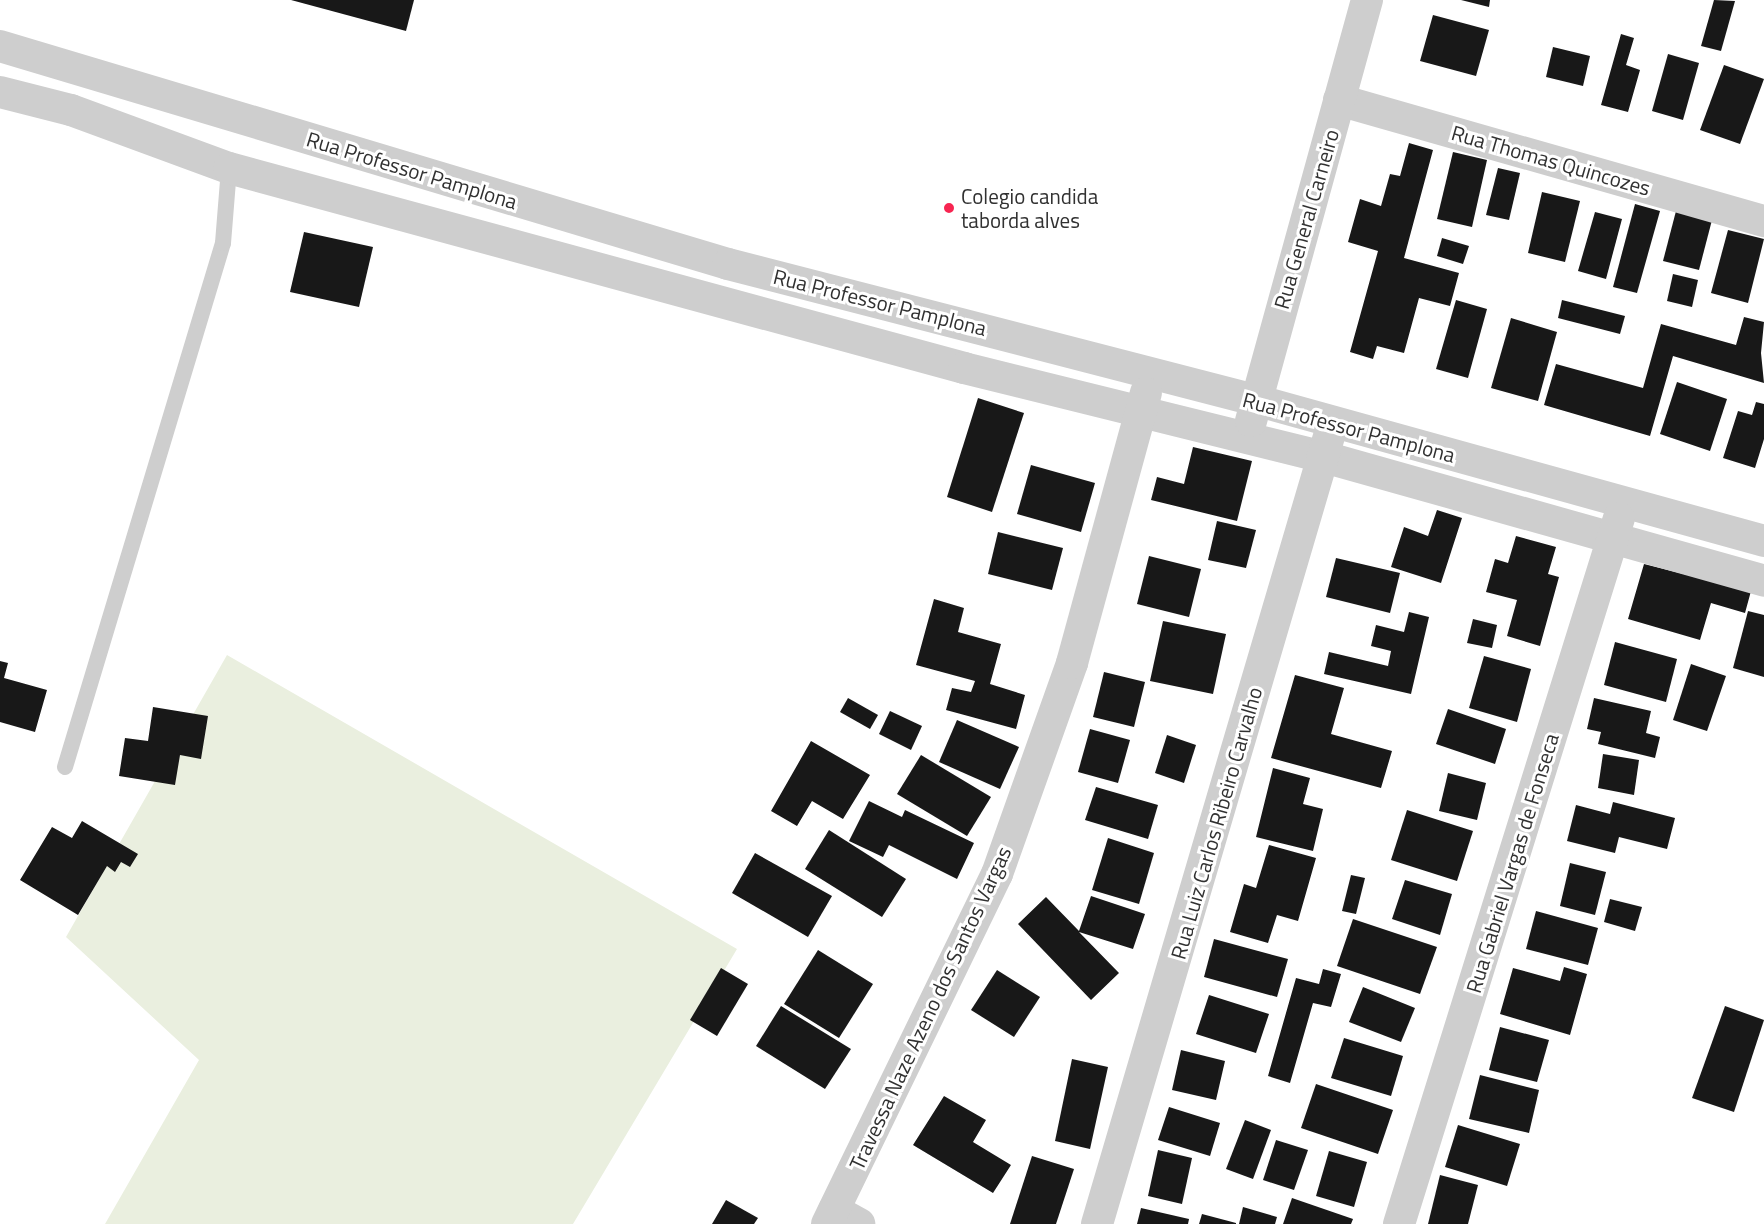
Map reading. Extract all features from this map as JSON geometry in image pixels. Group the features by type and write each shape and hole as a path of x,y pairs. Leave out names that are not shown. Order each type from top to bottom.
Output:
{"street":[{"name":"Rua General Carneiro","path":"1247,438 1255,400 1366,0"},
{"name":"Rua Professor Pamplona","path":"0,46 85,69 728,264 975,326 1150,376 1255,400 1764,541"},
{"path":"71,110 85,69"},
{"name":"Rua Professor Pamplona","path":"0,92 71,110 230,168 717,303 1142,413 1324,457 1764,581"},
{"name":"Rua Thomas Quincozes","path":"1339,100 1764,221"},
{"path":"717,303 728,264"},
{"name":"Travessa Naze Azeno dos Santos Vargas","path":"840,1219 997,874 1072,663 1142,413 1150,376"},
{"name":"Rua Luiz Carlos Ribeiro Carvalho","path":"1097,1224 1333,422"},
{"path":"1465,497 1474,460"},
{"name":"Rua Gabriel Vargas de Fonseca","path":"1400,1224 1624,502"}],"lane":[{"path":"65,767 223,243 230,168"}],"green space":[{"path":"227,655 737,949 573,1224 105,1224 199,1060 66,937"}],"building":[{"path":"291,0 414,0 406,31"},
{"path":"1461,0 1490,0 1489,7"},
{"path":"1714,0 1735,1 1721,51 1701,46"},
{"path":"1433,15 1489,30 1476,76 1420,61"},
{"path":"1621,34 1634,38 1626,65 1640,70 1628,112 1601,105"},
{"path":"1553,47 1590,56 1583,86 1546,77"},
{"path":"1668,54 1699,63 1683,120 1652,111"},
{"path":"1724,65 1764,79 1740,144 1700,130"},
{"path":"1409,143 1433,150 1404,258 1459,273 1450,306 1419,298 1404,353 1377,346 1373,359 1350,352 1378,251 1348,242 1360,199 1381,206 1390,174 1400,176"},
{"path":"1453,152 1487,160 1472,227 1437,219"},
{"path":"1498,168 1520,173 1509,220 1486,215"},
{"path":"1542,192 1580,201 1565,262 1528,253"},
{"path":"1635,204 1660,211 1637,293 1613,287"},
{"path":"1676,211 1712,220 1699,270 1663,261"},
{"path":"1595,212 1622,219 1606,279 1578,271"},
{"path":"1728,230 1764,239 1748,303 1711,293"},
{"path":"304,232 373,247 359,307 290,292"},
{"path":"1442,238 1469,246 1463,264 1437,256"},
{"path":"1673,274 1698,280 1692,307 1667,301"},
{"path":"1456,300 1487,309 1468,378 1436,369"},
{"path":"1562,300 1625,316 1620,334 1558,318"},
{"path":"1744,317 1764,322 1761,353 1764,383 1673,356 1650,436 1544,405 1556,364 1643,388 1661,324 1736,345"},
{"path":"1511,318 1557,332 1538,401 1491,388"},
{"path":"1677,382 1727,399 1710,451 1660,434"},
{"path":"978,398 1024,413 992,512 947,497"},
{"path":"1756,402 1764,404 1764,439 1755,468 1723,458 1738,411 1752,415"},
{"path":"1193,447 1252,461 1237,521 1151,500 1157,477 1184,484"},
{"path":"1031,465 1095,483 1081,532 1017,514"},
{"path":"1437,510 1462,518 1441,583 1391,567 1404,527 1428,536"},
{"path":"1217,521 1256,530 1246,568 1208,560"},
{"path":"998,532 1063,548 1052,590 988,574"},
{"path":"1516,536 1556,547 1548,574 1559,577 1540,646 1507,636 1517,600 1486,592 1495,559 1508,563"},
{"path":"1149,556 1201,569 1189,617 1137,604"},
{"path":"1336,558 1400,573 1390,613 1326,597"},
{"path":"1644,564 1751,591 1745,613 1711,603 1700,640 1628,619"},
{"path":"934,599 964,608 958,632 1001,644 990,684 1025,695 1016,729 946,710 952,688 971,692 975,681 916,665"},
{"path":"1748,611 1764,615 1764,677 1733,668"},
{"path":"1409,612 1429,617 1411,694 1324,674 1329,652 1388,666 1391,651 1371,646 1376,625 1404,632"},
{"path":"1473,619 1497,625 1492,648 1467,643"},
{"path":"1163,621 1226,634 1213,694 1150,681"},
{"path":"1615,642 1677,659 1666,702 1604,685"},
{"path":"1484,656 1531,669 1517,722 1469,708"},
{"path":"0,661 8,663 4,678 47,690 35,732 0,722"},
{"path":"1691,664 1726,676 1707,731 1673,720"},
{"path":"1104,672 1145,682 1134,727 1093,717"},
{"path":"1295,675 1344,688 1331,734 1392,751 1381,788 1271,758"},
{"path":"848,698 878,715 870,729 840,712"},
{"path":"1594,698 1651,711 1646,733 1660,737 1655,758 1598,744 1601,732 1587,729"},
{"path":"153,707 208,716 201,759 180,755 175,785 119,776 125,738 148,741"},
{"path":"1448,709 1506,729 1495,764 1436,744"},
{"path":"890,711 922,726 911,750 879,734"},
{"path":"957,720 1019,747 1000,789 939,762"},
{"path":"1090,729 1130,740 1118,783 1078,772"},
{"path":"1167,735 1196,745 1184,783 1155,773"},
{"path":"811,741 870,775 843,819 812,801 797,826 771,811"},
{"path":"1603,754 1639,760 1634,795 1598,788"},
{"path":"921,755 991,797 967,836 897,794"},
{"path":"1273,768 1310,778 1303,804 1323,809 1313,851 1256,837"},
{"path":"1448,773 1486,783 1477,820 1439,811"},
{"path":"1096,787 1158,805 1148,839 1085,820"},
{"path":"869,801 902,817 905,810 974,843 957,879 889,845 883,857 849,841"},
{"path":"1613,802 1675,818 1667,849 1619,837 1615,853 1567,841 1576,805 1610,814"},
{"path":"1407,810 1473,831 1457,881 1391,860"},
{"path":"82,821 138,854 130,867 121,862 115,872 107,866 78,915 20,880 52,827 72,838"},
{"path":"829,830 906,879 882,917 805,869"},
{"path":"1108,838 1154,853 1139,904 1092,890"},
{"path":"1269,845 1316,858 1298,921 1277,915 1268,943 1230,932 1244,884 1256,888"},
{"path":"755,853 832,896 808,937 732,893"},
{"path":"1570,863 1606,872 1595,915 1560,906"},
{"path":"1351,875 1365,878 1356,914 1342,911"},
{"path":"1405,880 1452,894 1440,935 1392,919"},
{"path":"1091,896 1145,914 1133,949 1079,932 1119,973 1091,1000 1018,924 1046,897 1079,931"},
{"path":"1610,899 1642,907 1635,931 1604,922"},
{"path":"1536,911 1598,928 1588,965 1526,949"},
{"path":"1353,919 1437,947 1420,994 1337,966"},
{"path":"1214,939 1288,959 1277,997 1204,977"},
{"path":"818,950 873,984 839,1038 784,1004"},
{"path":"1564,967 1587,974 1570,1035 1500,1014 1513,968 1560,981"},
{"path":"721,968 748,984 717,1036 690,1020"},
{"path":"1323,969 1341,974 1331,1007 1313,1003 1290,1083 1268,1076 1296,978 1319,984"},
{"path":"997,970 1040,997 1014,1037 971,1010"},
{"path":"1363,987 1415,1008 1401,1042 1349,1022"},
{"path":"1209,995 1269,1014 1256,1053 1196,1034"},
{"path":"781,1006 851,1049 825,1089 756,1046"},
{"path":"1725,1006 1764,1020 1734,1112 1692,1098"},
{"path":"1500,1027 1549,1040 1537,1082 1489,1070"},
{"path":"1344,1038 1403,1056 1391,1096 1331,1078"},
{"path":"1181,1050 1225,1061 1216,1100 1172,1090"},
{"path":"1072,1059 1108,1067 1090,1149 1055,1141"},
{"path":"1480,1075 1539,1090 1529,1133 1469,1119"},
{"path":"1316,1084 1393,1110 1378,1154 1301,1128"},
{"path":"944,1096 986,1120 973,1142 1011,1165 993,1193 913,1145"},
{"path":"1169,1107 1220,1123 1210,1156 1158,1140"},
{"path":"1245,1120 1271,1130 1253,1179 1226,1169"},
{"path":"1458,1125 1520,1144 1507,1186 1445,1167"},
{"path":"1276,1140 1308,1150 1294,1190 1263,1180"},
{"path":"1158,1150 1192,1158 1182,1204 1148,1196"},
{"path":"1329,1151 1367,1162 1354,1207 1316,1196"},
{"path":"1032,1156 1074,1169 1056,1224 1010,1224"},
{"path":"1440,1175 1478,1185 1468,1224 1428,1224"},
{"path":"1292,1198 1353,1219 1351,1224 1283,1224"},
{"path":"726,1200 758,1218 754,1224 712,1224"},
{"path":"1243,1207 1277,1217 1275,1224 1239,1224"},
{"path":"1141,1208 1189,1219 1188,1224 1137,1224"},
{"path":"1202,1214 1236,1223 1236,1224 1199,1224"}],"place":[{"name":"Colegio candida taborda alves","path":"949,208"}]}
